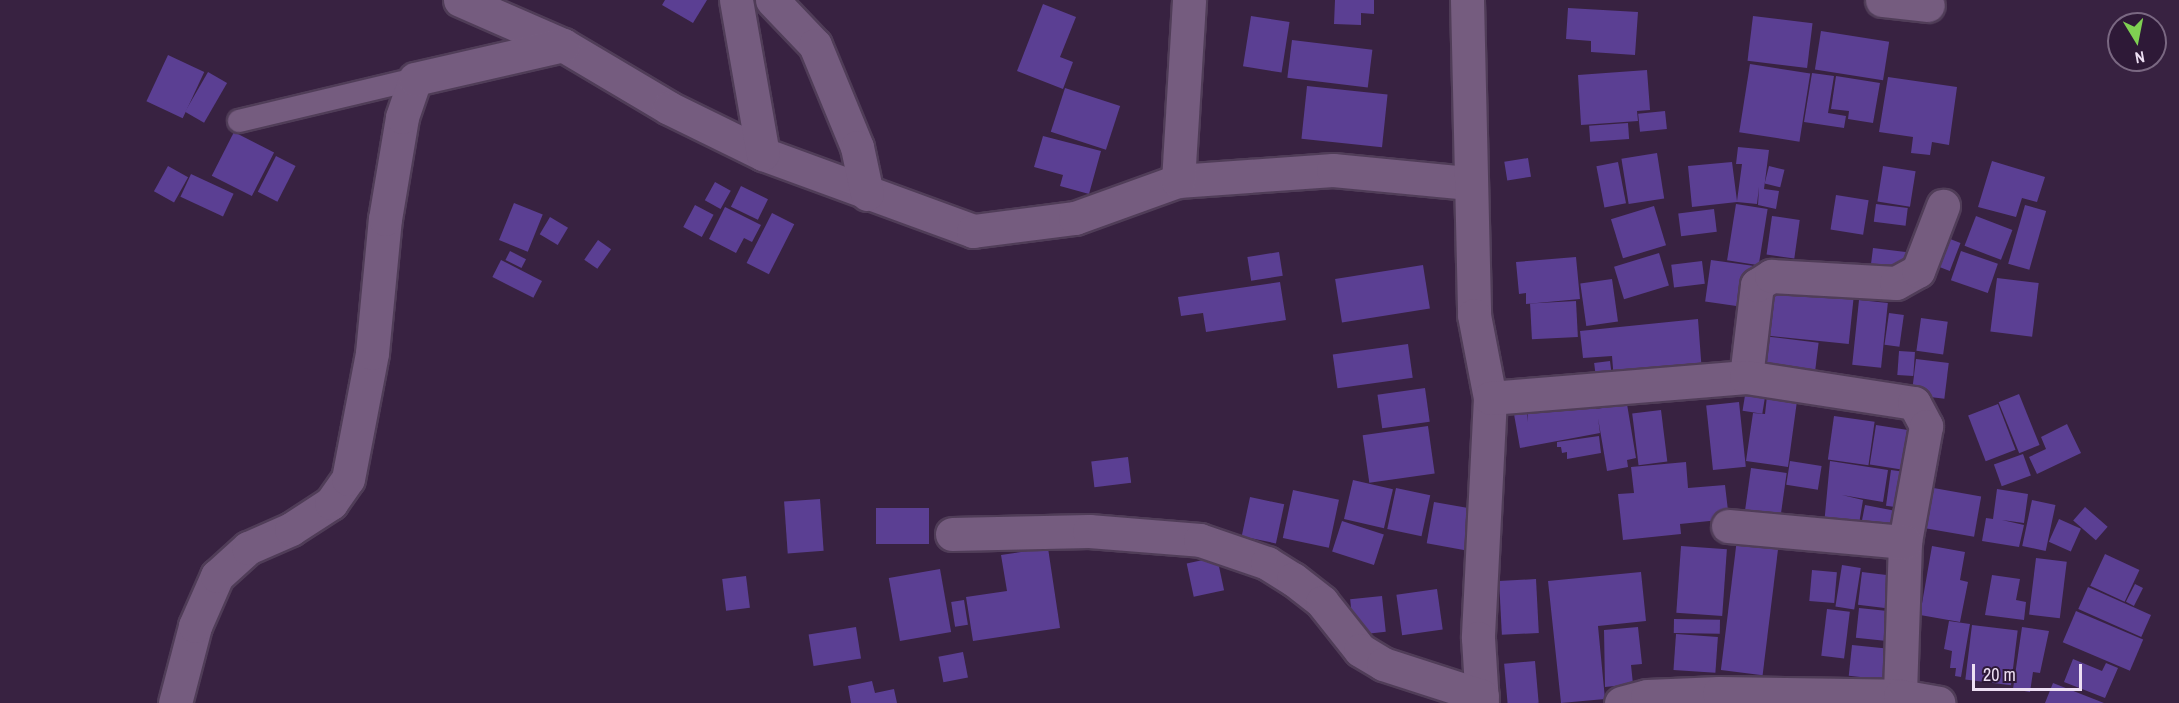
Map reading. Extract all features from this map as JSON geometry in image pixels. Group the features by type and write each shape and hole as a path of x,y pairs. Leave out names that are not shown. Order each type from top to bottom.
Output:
{"street":[{"path":"460,0 563,45 669,108 763,154 973,231 1075,218 1178,181 1333,170 1469,183"},
{"path":"736,0 763,154"},
{"path":"772,0 815,45 857,147 867,194"},
{"path":"1178,181 1190,0"},
{"path":"952,534 1089,531 1200,540 1268,563 1293,579 1322,602 1360,650 1383,664 1482,700 1478,638 1490,398 1474,315 1469,183 1467,0"},
{"path":"1882,0 1928,5"},
{"path":"175,703 195,626 217,576 248,548 291,529 331,503 348,479 372,353 394,162 402,117 415,79 563,45"},
{"path":"1746,377 1757,285 1771,276 1896,283 1918,271 1943,206"},
{"path":"1490,398 1746,377 1914,403 1926,426 1905,542 1900,696"},
{"path":"1728,526 1905,542"},
{"path":"1642,701 1719,693 1900,696 1938,703"}],"lane":[{"path":"239,122 415,79"}],"building":[{"path":"665,0 707,0 693,23 662,5"},
{"path":"1335,0 1374,0 1374,14 1361,13 1361,25 1334,24"},
{"path":"1043,4 1076,17 1060,57 1073,62 1063,89 1017,71"},
{"path":"1568,8 1638,12 1635,55 1591,52 1591,41 1566,39"},
{"path":"1251,16 1290,22 1282,72 1243,66"},
{"path":"1753,16 1813,23 1807,68 1748,61"},
{"path":"1821,31 1889,42 1883,80 1815,70"},
{"path":"1292,40 1372,50 1368,88 1287,78"},
{"path":"168,55 204,72 183,118 146,101"},
{"path":"1750,64 1810,74 1799,142 1739,132"},
{"path":"1647,70 1650,110 1637,111 1638,121 1581,125 1578,75"},
{"path":"208,72 227,83 204,123 185,112"},
{"path":"1812,73 1834,76 1828,113 1846,116 1844,128 1804,122"},
{"path":"1836,76 1880,83 1873,123 1848,119 1849,111 1831,109"},
{"path":"1888,77 1957,87 1949,145 1932,142 1930,155 1911,153 1913,137 1879,132"},
{"path":"1307,86 1388,94 1382,147 1301,139"},
{"path":"1065,88 1120,106 1106,150 1051,132"},
{"path":"1665,111 1667,129 1640,132 1638,114"},
{"path":"1628,123 1629,139 1590,142 1589,126"},
{"path":"234,132 274,152 252,196 212,176"},
{"path":"1043,136 1101,151 1089,194 1060,186 1063,175 1034,167"},
{"path":"1738,147 1769,150 1764,189 1779,191 1776,209 1758,205 1759,187 1757,204 1737,202 1692,207 1688,166 1732,162 1737,201 1742,164 1736,164"},
{"path":"1657,153 1664,198 1629,204 1621,159"},
{"path":"276,156 296,166 277,202 258,192"},
{"path":"1528,158 1531,177 1507,181 1504,162"},
{"path":"1992,161 2045,177 2037,202 2022,198 2016,217 1978,207"},
{"path":"1618,162 1626,203 1604,207 1596,166"},
{"path":"168,166 188,177 174,203 154,191"},
{"path":"1769,166 1785,170 1780,187 1765,183"},
{"path":"1883,166 1916,171 1910,207 1877,202"},
{"path":"191,174 234,194 223,217 180,197"},
{"path":"715,182 731,191 721,209 705,200"},
{"path":"741,186 768,199 758,220 731,207"},
{"path":"1836,195 1869,200 1863,235 1831,230"},
{"path":"514,203 543,215 528,252 499,240"},
{"path":"1736,204 1768,209 1759,265 1727,260"},
{"path":"1876,204 1908,208 1906,226 1874,222"},
{"path":"695,205 714,215 702,237 683,227"},
{"path":"2025,205 2046,211 2029,270 2008,264"},
{"path":"1654,206 1666,245 1623,258 1611,219"},
{"path":"725,207 761,225 752,242 744,238 736,253 709,239"},
{"path":"1714,209 1717,232 1681,236 1678,213"},
{"path":"772,213 794,224 769,274 747,263"},
{"path":"1772,216 1800,220 1794,259 1767,255"},
{"path":"1976,216 2012,230 2001,260 1965,246"},
{"path":"550,217 568,228 558,245 540,234"},
{"path":"1940,235 1961,243 1950,271 1929,263"},
{"path":"598,240 611,249 597,269 584,260"},
{"path":"1873,248 1912,253 1910,270 1871,265"},
{"path":"510,251 526,259 521,268 505,260"},
{"path":"1961,251 1998,264 1988,293 1951,280"},
{"path":"1279,252 1283,276 1251,281 1247,257"},
{"path":"1659,253 1669,286 1624,299 1614,267"},
{"path":"1576,257 1580,299 1526,304 1526,293 1519,294 1516,262"},
{"path":"501,260 542,281 533,298 492,277"},
{"path":"1711,260 1753,266 1747,307 1705,302"},
{"path":"1702,261 1705,284 1674,288 1671,265"},
{"path":"1423,265 1430,308 1342,322 1335,279"},
{"path":"1997,278 2039,283 2032,337 1990,332"},
{"path":"1612,279 1618,322 1586,326 1580,283"},
{"path":"1280,282 1286,320 1206,332 1203,313 1181,316 1178,297"},
{"path":"1774,290 1854,298 1849,344 1769,336"},
{"path":"1859,300 1888,303 1881,368 1852,365"},
{"path":"1576,301 1578,337 1532,339 1530,303"},
{"path":"1889,313 1904,315 1899,347 1885,345"},
{"path":"1921,318 1948,322 1943,354 1916,351"},
{"path":"1698,319 1702,373 1614,381 1612,356 1583,358 1580,331"},
{"path":"1763,336 1819,343 1814,380 1758,373"},
{"path":"1408,344 1413,378 1337,388 1333,355"},
{"path":"1899,351 1915,352 1913,376 1897,375"},
{"path":"1916,359 1949,363 1944,399 1912,395"},
{"path":"1610,361 1612,378 1596,380 1594,363"},
{"path":"1425,388 1430,422 1382,428 1377,395"},
{"path":"1746,389 1766,392 1762,414 1743,411"},
{"path":"2019,394 2040,445 2019,453 1999,402"},
{"path":"1594,396 1596,409 1627,404 1636,458 1627,460 1628,467 1607,471 1598,418 1600,433 1520,448 1512,403 1525,401 1528,422 1527,406"},
{"path":"1767,396 1797,401 1788,467 1746,461 1753,413 1765,414"},
{"path":"1739,402 1746,467 1713,470 1706,405"},
{"path":"1998,404 2016,450 1986,461 1968,415"},
{"path":"1661,410 1667,462 1639,465 1632,414"},
{"path":"1834,416 1875,422 1868,465 1828,460"},
{"path":"2067,424 2081,453 2037,474 2029,457 2046,449 2041,437"},
{"path":"1876,425 1913,431 1906,470 1870,465"},
{"path":"1428,426 1435,474 1369,483 1363,435"},
{"path":"1599,436 1601,453 1567,459 1567,452 1562,453 1561,447 1557,447 1557,442"},
{"path":"2023,454 2031,476 2002,486 1994,465"},
{"path":"1128,457 1131,483 1094,487 1091,462"},
{"path":"1790,461 1822,466 1818,490 1786,485"},
{"path":"1830,461 1888,470 1883,502 1842,495 1863,500 1858,530 1824,525"},
{"path":"1686,462 1688,488 1725,485 1729,519 1680,524 1681,534 1623,540 1618,494 1634,493 1631,467"},
{"path":"1751,468 1787,473 1780,524 1744,519"},
{"path":"1891,470 1906,472 1901,508 1886,506"},
{"path":"1353,480 1393,489 1384,528 1344,519"},
{"path":"1928,487 1981,496 1974,537 1921,527"},
{"path":"1396,488 1430,495 1422,536 1387,529"},
{"path":"1997,489 2028,494 2024,523 2002,520 2024,525 2019,547 1982,541 1986,518 1993,519"},
{"path":"1293,490 1339,500 1329,548 1283,538"},
{"path":"1250,497 1284,504 1276,543 1242,536"},
{"path":"820,499 824,551 788,553 784,502"},
{"path":"2032,500 2055,505 2046,551 2022,546"},
{"path":"1434,502 1472,509 1465,550 1427,543"},
{"path":"1865,505 1897,511 1893,532 1861,526"},
{"path":"2085,507 2108,527 2096,540 2073,521"},
{"path":"876,508 929,508 929,544 876,544"},
{"path":"2059,519 2081,529 2071,552 2049,542"},
{"path":"1342,521 1384,535 1374,565 1332,551"},
{"path":"1737,539 1779,544 1763,675 1721,670"},
{"path":"1681,546 1727,549 1722,616 1676,613"},
{"path":"1932,546 1965,552 1960,580 1968,582 1960,622 1920,615"},
{"path":"1048,548 1060,628 973,641 966,597 1007,591 1001,555"},
{"path":"2105,554 2139,570 2125,602 2090,586"},
{"path":"1217,557 1224,590 1194,597 1187,563"},
{"path":"2036,558 2067,562 2060,618 2029,615"},
{"path":"1842,565 1861,568 1854,609 1835,606"},
{"path":"940,569 951,632 900,641 889,578"},
{"path":"1812,570 1837,572 1834,603 1809,601"},
{"path":"1641,572 1646,621 1598,626 1605,699 1561,703 1548,581"},
{"path":"1862,572 1897,576 1893,609 1858,605"},
{"path":"1992,575 2020,579 2016,600 2026,602 2024,620 1985,615"},
{"path":"746,576 750,608 726,611 722,579"},
{"path":"1536,579 1539,633 1502,635 1499,581"},
{"path":"2135,584 2143,588 2134,606 2126,602"},
{"path":"2088,587 2151,615 2141,637 2078,609"},
{"path":"1437,589 1443,630 1402,635 1396,595"},
{"path":"1382,596 1386,632 1354,635 1350,599"},
{"path":"964,600 968,625 955,627 951,602"},
{"path":"1859,608 1895,612 1892,642 1856,638"},
{"path":"1827,609 1850,612 1844,658 1821,656"},
{"path":"2076,611 2143,640 2130,671 2063,642"},
{"path":"1674,619 1720,620 1720,634 1674,633"},
{"path":"1949,621 1970,624 1961,677 1955,676 1956,668 1950,668 1952,651 1944,649"},
{"path":"1972,625 2018,631 2011,685 1965,680"},
{"path":"856,627 861,659 814,666 809,635"},
{"path":"1638,627 1642,664 1631,665 1633,684 1605,687 1604,630"},
{"path":"2022,627 2049,631 2040,673 2033,672 2030,692 2013,689"},
{"path":"1676,634 1718,637 1715,673 1673,670"},
{"path":"1852,645 1889,649 1886,680 1849,676"},
{"path":"963,652 968,678 943,682 938,657"},
{"path":"2073,659 2102,671 2106,663 2118,668 2105,698 2064,682"},
{"path":"1535,661 1539,703 1508,703 1504,664"},
{"path":"872,681 875,693 894,689 897,703 851,703 848,686"},
{"path":"2053,683 2104,703 2045,703"}]}
